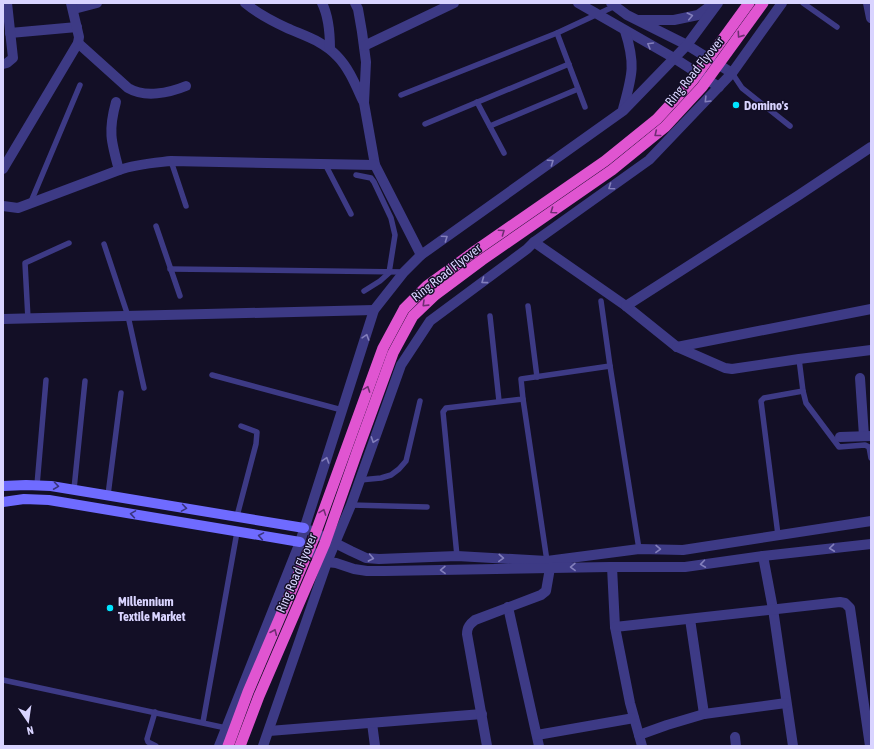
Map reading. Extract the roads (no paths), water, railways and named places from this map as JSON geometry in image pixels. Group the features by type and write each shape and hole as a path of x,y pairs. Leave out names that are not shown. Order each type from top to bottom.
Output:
{"highway":[{"name":"Ring Road Flyover","path":"228,746 251,685 313,540 383,348 404,309 427,286 605,161 657,119 693,80 749,3"},
{"name":"Ring Road Flyover","path":"240,746 259,696 325,543 393,353 413,316 435,295 482,260 612,170 665,127 702,87 763,3"}],"main road":[{"path":"3,486 37,485 74,489 304,528"},
{"path":"3,502 24,499 49,500 300,542"}],"street":[{"path":"3,64 8,63 13,58 10,33 6,22 7,3"},
{"path":"3,169 78,44 79,37 73,6 97,3"},
{"path":"245,3 255,12 286,28 322,43 330,49 338,56 348,70 364,103"},
{"path":"322,3 330,34 330,49"},
{"path":"355,3 358,9 366,62 364,103 375,165 421,255"},
{"path":"364,46 454,3"},
{"path":"578,3 674,58 719,87"},
{"path":"637,20 674,20 698,14 717,3"},
{"path":"219,746 300,542 374,310 404,272 421,255 623,111 687,45 717,3"},
{"path":"264,746 327,562 351,505 401,365 430,321 527,249 534,242 649,160 732,73 782,3"},
{"path":"868,3 871,18"},
{"path":"613,4 627,15 687,45 732,73"},
{"path":"10,33 77,26"},
{"path":"623,111 633,72 633,59 626,31"},
{"path":"78,44 128,88 134,91 150,94 166,92 186,86"},
{"path":"116,102 111,121 111,137 119,170"},
{"path":"626,306 871,147"},
{"path":"3,206 18,208 130,166 147,163 171,161 375,165"},
{"path":"534,242 626,306 677,347 726,368 732,369 871,350"},
{"path":"677,347 871,309"},
{"path":"3,319 374,310"},
{"path":"840,437 867,436 860,378"},
{"path":"300,542 327,562 367,571 549,564 639,549 683,550 871,521"},
{"path":"304,528 366,558 379,560 457,556 549,564 612,567 685,566 871,544"},
{"path":"763,556 773,609 792,746"},
{"path":"487,746 467,628 475,620 540,595 546,591 549,564"},
{"path":"612,567 615,627 634,718 642,746"},
{"path":"615,627 840,602 845,603 850,608 870,746"},
{"path":"508,607 539,746"},
{"path":"690,619 704,714"},
{"path":"639,735 704,714 786,703"},
{"path":"269,731 482,714"},
{"path":"537,735 634,718"},
{"path":"372,723 375,746"}],"lane":[{"path":"803,3 837,27"},
{"path":"400,95 557,33 597,14 613,4"},
{"path":"557,33 585,107"},
{"path":"425,124 568,64"},
{"path":"732,73 742,88 790,126"},
{"path":"30,204 80,85"},
{"path":"490,126 578,89"},
{"path":"477,102 504,153"},
{"path":"171,161 186,206"},
{"path":"325,164 351,214"},
{"path":"356,175 371,178 374,182 392,218 395,235 389,273 380,281 364,291"},
{"path":"156,226 180,296"},
{"path":"28,319 25,263 69,242"},
{"path":"104,244 128,316 144,388"},
{"path":"170,269 404,272"},
{"path":"601,301 639,549"},
{"path":"528,306 537,377"},
{"path":"490,316 499,401"},
{"path":"799,359 806,403 839,447 865,445 869,447 871,458"},
{"path":"549,564 521,379 610,366"},
{"path":"212,375 342,410"},
{"path":"37,485 46,380"},
{"path":"74,489 85,381"},
{"path":"778,535 760,401 764,398 803,391"},
{"path":"108,495 121,393"},
{"path":"457,556 443,412 446,408 523,399"},
{"path":"360,480 381,478 391,475 406,461 420,401"},
{"path":"237,516 256,444 257,432 241,426"},
{"path":"351,505 427,507"},
{"path":"203,722 237,532"},
{"path":"3,680 226,728"},
{"path":"155,712 147,739 148,742 156,746"}],"place":[{"name":"Domino's","path":"736,105"},
{"name":"Millennium Textile Market","path":"110,608"}]}
